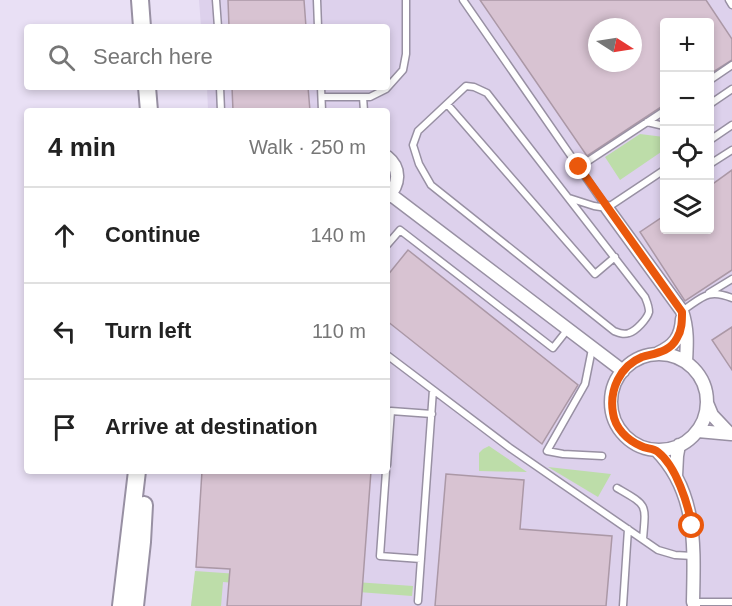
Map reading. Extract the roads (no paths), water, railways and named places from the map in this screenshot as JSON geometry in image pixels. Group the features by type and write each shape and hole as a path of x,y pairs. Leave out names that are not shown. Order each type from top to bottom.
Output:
{"main road":[{"path":"140,0 142,24"},
{"path":"147,90 149,108"},
{"path":"121,606 137,474"},
{"path":"135,606 146,474"}],"street":[{"path":"390,160 396,167 398,175 397,183 390,194"},
{"path":"390,197 623,371"},
{"path":"607,208 682,312 688,338 686,362"},
{"path":"682,312 681,326 670,348 642,357 623,371 614,387 611,401 613,416 619,429 629,440 642,447 656,450 668,449 679,446 698,430 707,403"},
{"path":"655,354 671,356 686,362 697,373 705,387 707,403 712,415 730,434"},
{"path":"698,430 730,434"},
{"path":"675,476 679,446"},
{"path":"656,450 675,476 690,515 694,556 693,604"}],"lane":[{"path":"216,0 218,24"},
{"path":"317,0 318,24"},
{"path":"390,85 403,70 406,54 406,0"},
{"path":"463,0 607,208"},
{"path":"729,0 732,5"},
{"path":"714,77 732,65"},
{"path":"466,86 474,87 487,93 569,198 649,305 649,314 631,333 622,334 614,331 430,184 412,145 418,131 466,86"},
{"path":"714,101 732,89"},
{"path":"220,90 221,108"},
{"path":"321,90 322,108"},
{"path":"322,98 370,97 384,90"},
{"path":"363,97 364,108"},
{"path":"447,104 595,274 615,257"},
{"path":"579,167 660,114"},
{"path":"647,122 660,125"},
{"path":"714,137 732,125"},
{"path":"714,161 732,150"},
{"path":"569,198 607,208 660,173"},
{"path":"390,241 400,230 553,348 568,329"},
{"path":"682,312 732,279"},
{"path":"709,294 720,293 732,298"},
{"path":"593,348 585,384 547,451 602,456"},
{"path":"390,357 510,448 658,550 669,554 694,556"},
{"path":"418,601 433,390"},
{"path":"390,424 391,411 432,414"},
{"path":"387,474 380,556 422,559"},
{"path":"617,488 643,505 645,514 643,539"},
{"path":"623,606 628,529"},
{"path":"693,604 732,602"}]}
